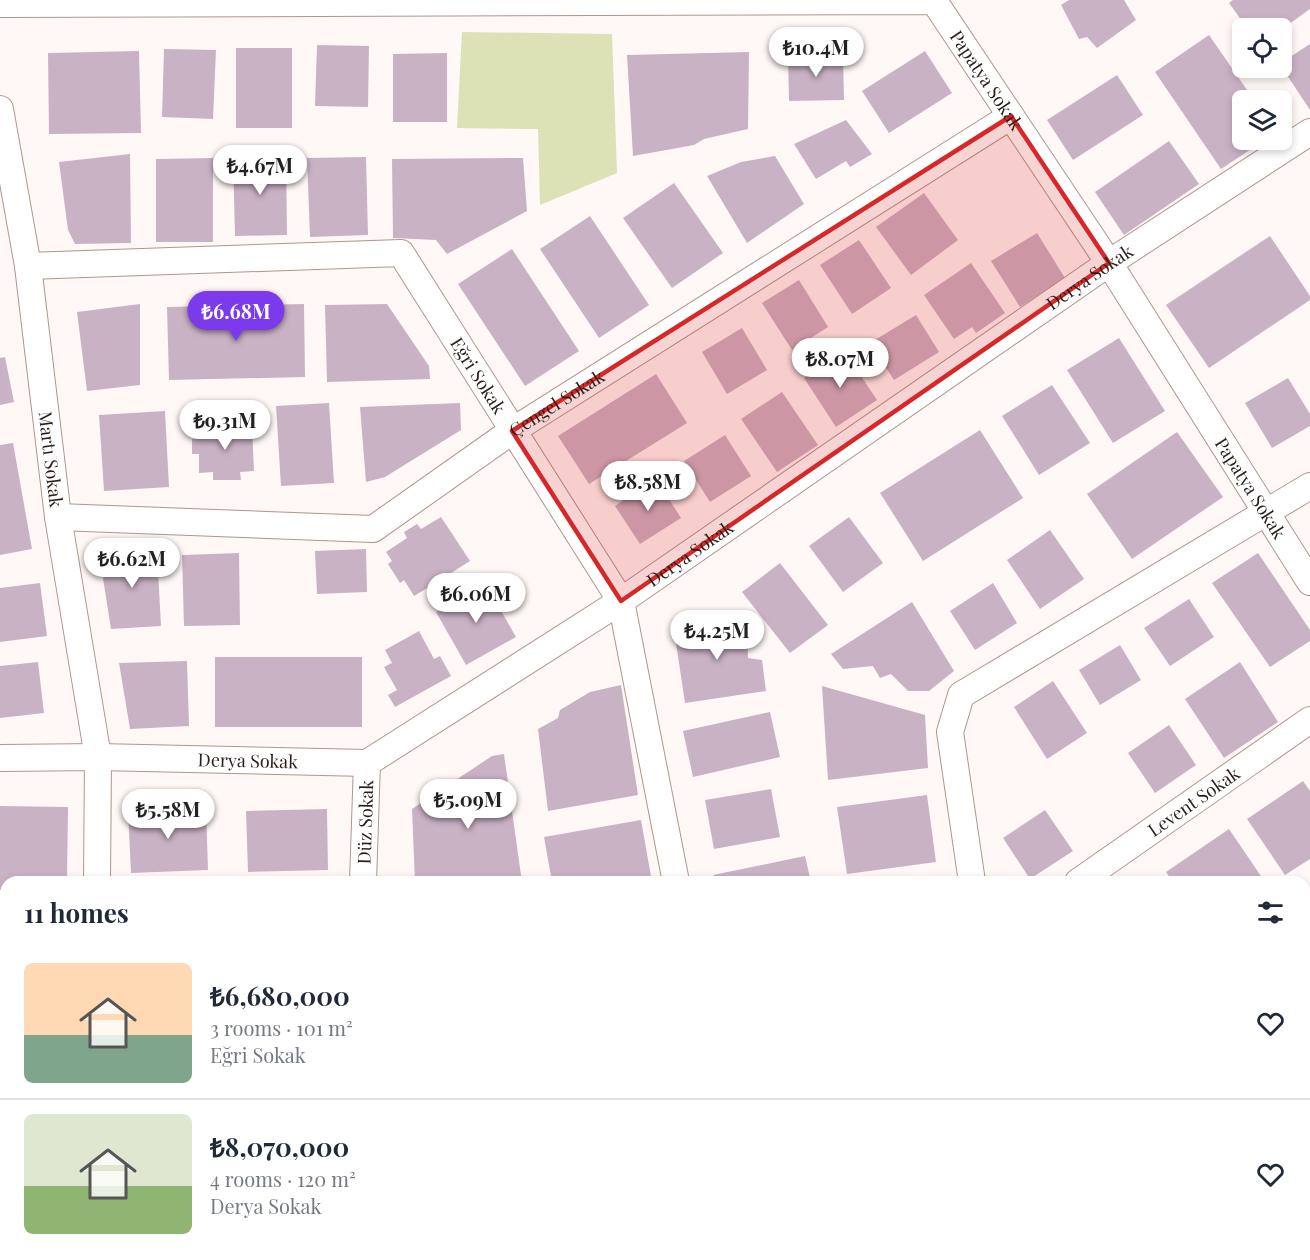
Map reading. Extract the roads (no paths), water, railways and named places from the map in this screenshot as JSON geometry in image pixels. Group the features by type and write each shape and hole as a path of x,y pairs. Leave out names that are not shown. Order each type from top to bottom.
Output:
{"street":[{"name":"Papatya Sokak","path":"0,4 934,1 1110,263 1310,582"},
{"name":"Martı Sokak","path":"0,110 28,266 58,517 98,757 97,876"},
{"name":"Çengel Sokak","path":"58,517 373,529 512,431 1011,116"},
{"name":"Derya Sokak","path":"0,758 98,757 367,763 621,601 1110,263 1310,132"},
{"name":"Eğri Sokak","path":"28,266 401,253 621,601 675,876"},
{"path":"971,876 950,732 961,695 1310,486"},
{"name":"Levent Sokak","path":"1087,876 1310,720"},
{"name":"Düz Sokak","path":"363,876 367,763"}]}
